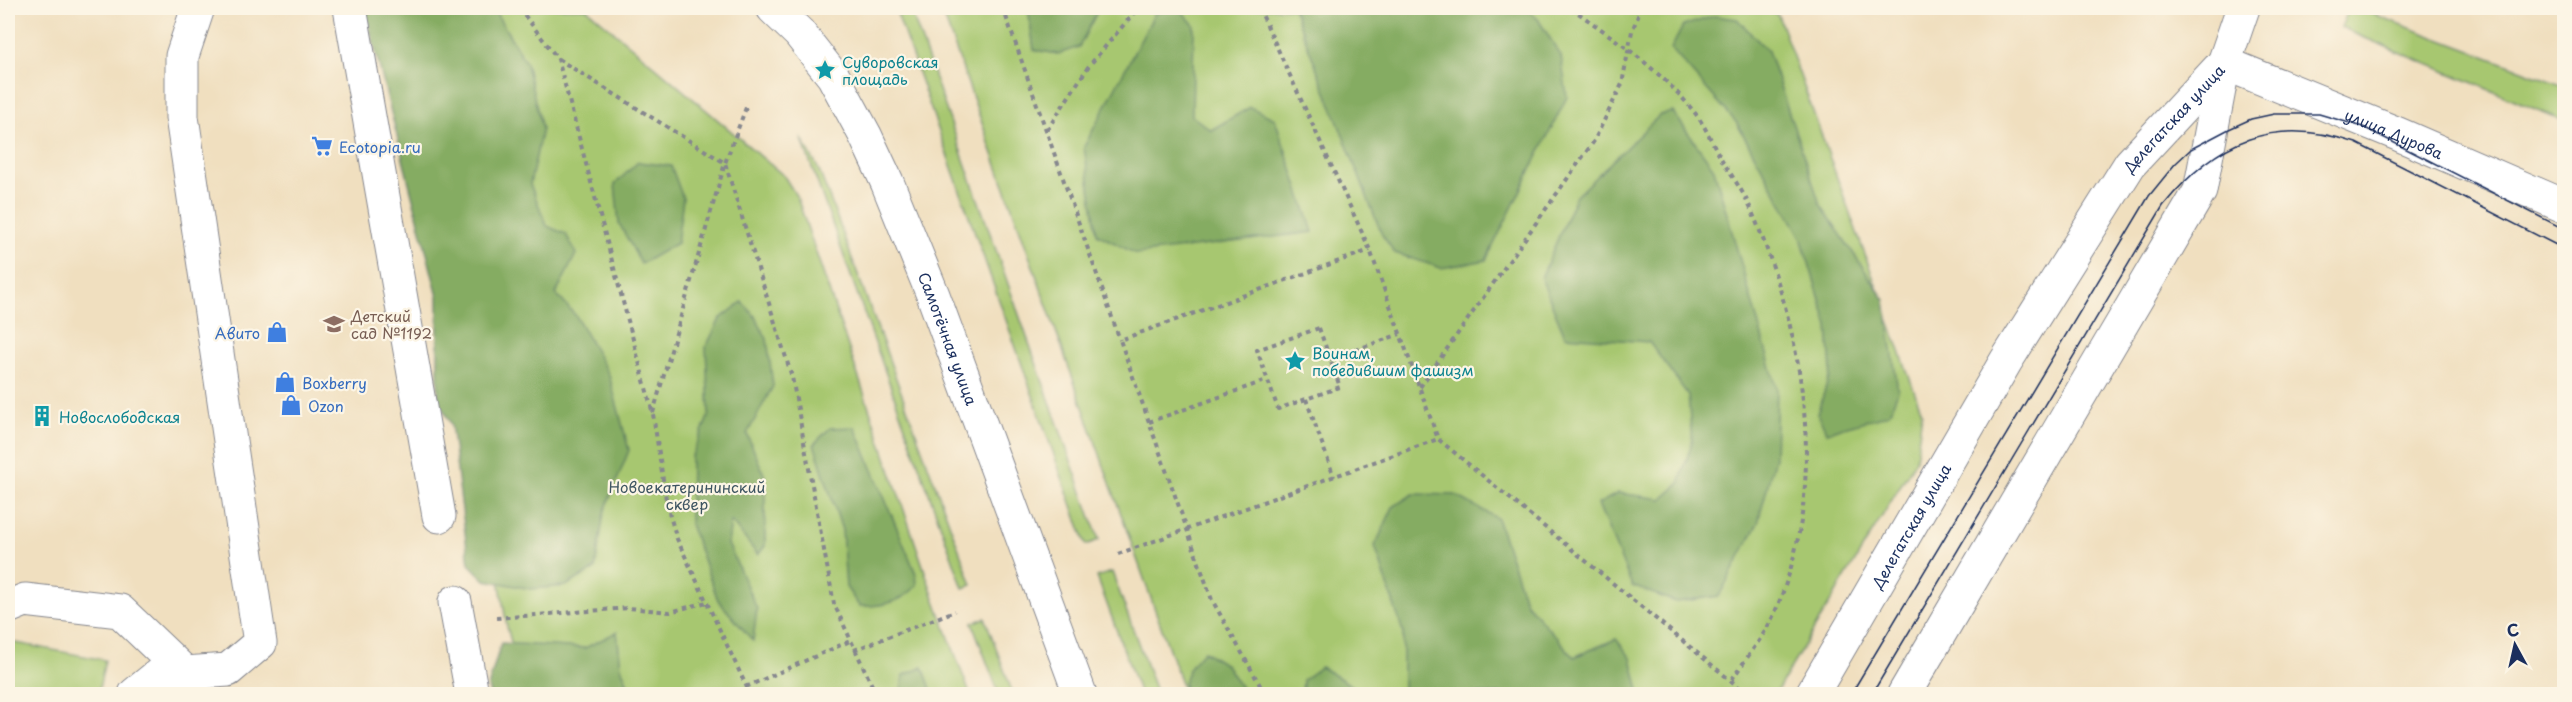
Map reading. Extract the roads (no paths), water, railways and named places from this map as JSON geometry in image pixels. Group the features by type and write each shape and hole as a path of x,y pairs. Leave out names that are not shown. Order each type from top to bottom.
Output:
{"main road":[{"path":"135,694 174,677 228,669 260,643 182,117 182,56 198,8"},
{"path":"350,8 440,516"},
{"name":"Самотёчная улица","path":"773,8 799,33 833,76 887,182 938,306 1080,694"},
{"path":"2224,63 2243,8"},
{"name":"улица Дурова","path":"2224,63 2398,134 2565,206"},
{"name":"Делегатская улица","path":"1812,694 2006,361 2130,164 2224,63"},
{"name":"Делегатская улица","path":"1904,694 2200,191 2224,63"},
{"path":"8,607 25,600 120,611 174,677"},
{"path":"456,611 472,694"}],"tram line":[{"path":"1851,694 2149,196 2175,164 2191,149 2251,119 2274,114 2319,114 2363,127 2564,229"},
{"path":"1872,694 2163,206 2204,164 2249,139 2273,133 2299,132 2326,135 2356,143 2564,249"}],"place":[{"name":"Суворовская площадь","path":"825,70"},
{"name":"Ecotopia.ru","path":"322,146"},
{"name":"Детский сад №1192","path":"334,324"},
{"name":"Авито","path":"277,332"},
{"name":"Воинам, победившим фашизм","path":"1295,361"},
{"name":"Boxberry","path":"285,382"},
{"name":"Ozon","path":"291,405"},
{"name":"Новослободская","path":"42,416"}],"park label":[{"name":"Новоекатерининский сквер","path":"687,494"}]}
